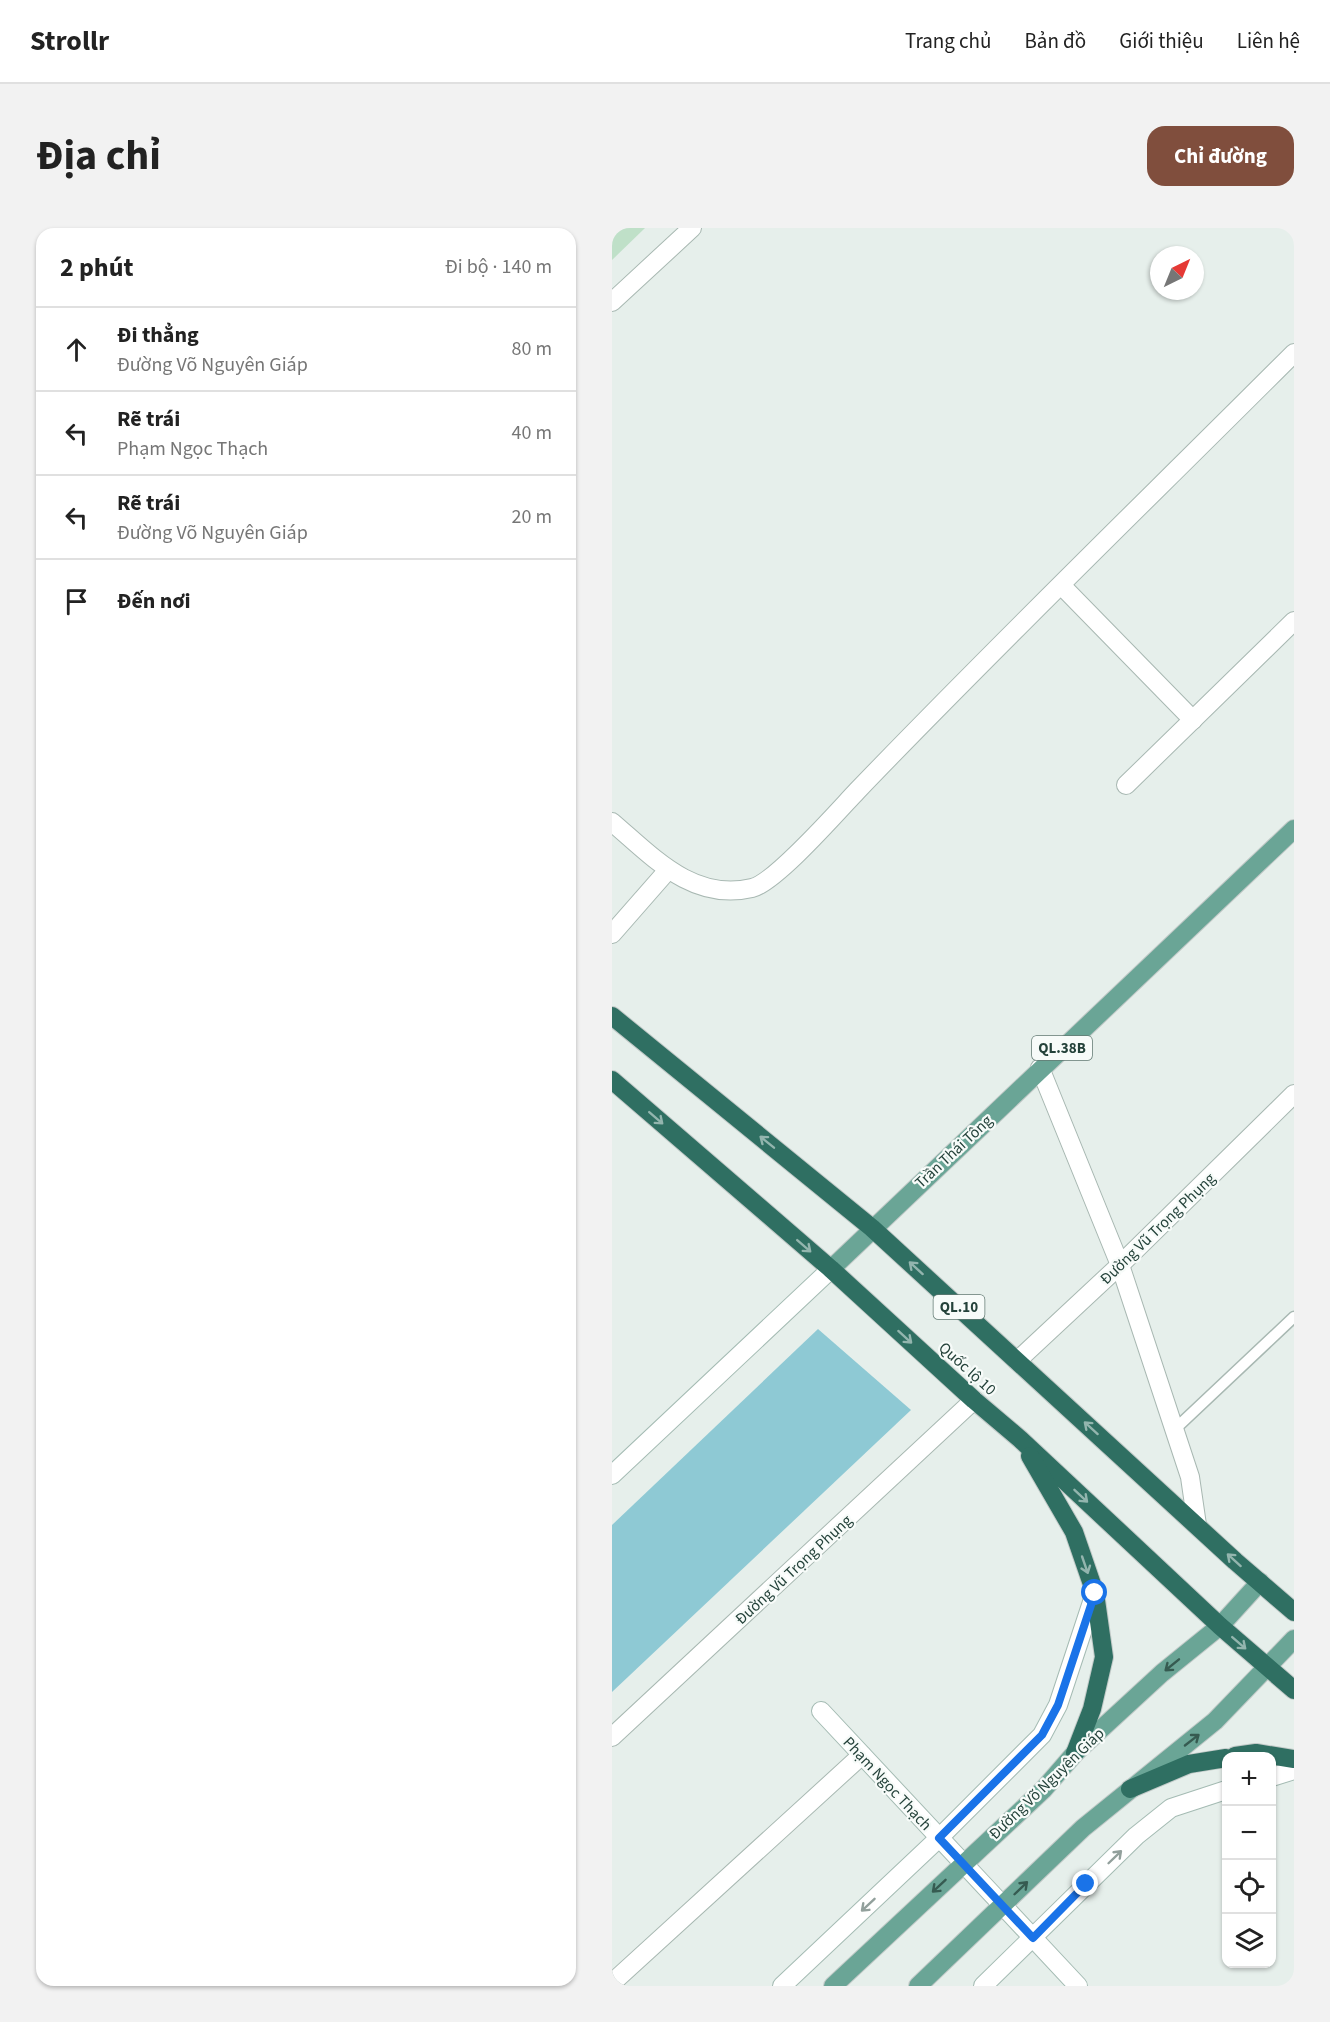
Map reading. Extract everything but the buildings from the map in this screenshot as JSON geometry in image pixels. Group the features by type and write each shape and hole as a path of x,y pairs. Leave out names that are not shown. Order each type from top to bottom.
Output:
{"highway":[{"name":"QL.10","path":"612,1016 872,1228 1294,1612"},
{"name":"Quốc lộ 10","path":"612,1080 831,1269 1020,1439 1220,1626 1294,1689"},
{"path":"1020,1439 1074,1532 1095,1593 1104,1657 1092,1709 1075,1753"},
{"path":"1276,1756 1294,1759"},
{"path":"1130,1789 1189,1764 1222,1759"}],"main road":[{"name":"Trần Thái Tông","path":"831,1269 1294,829"},
{"name":"Đường Võ Nguyên Giáp","path":"833,1986 1043,1790 1075,1753 1162,1673 1220,1626 1260,1582"},
{"path":"918,1986 1083,1828 1215,1721 1294,1639"}],"street":[{"path":"612,303 692,228"},
{"path":"612,822 668,870 709,890 754,888 791,860 936,709 1294,353"},
{"path":"1062,586 1193,720"},
{"path":"1126,785 1294,621"},
{"path":"612,934 668,870"},
{"path":"1040,1068 1118,1259 1190,1477 1197,1525"},
{"name":"Đường Vũ Trọng Phụng","path":"1017,1361 1118,1259 1294,1094"},
{"name":"Trần Thái Tông","path":"612,1475 831,1269"},
{"name":"Đường Vũ Trọng Phụng","path":"612,1737 974,1400"},
{"path":"782,1986 939,1838 1042,1735 1058,1705 1095,1593"},
{"name":"Phạm Ngọc Thạch","path":"821,1711 1078,1986"},
{"path":"612,1983 862,1755"},
{"path":"1276,1776 1294,1770"},
{"path":"983,1986 1136,1836 1170,1808 1222,1792"}],"lane":[{"path":"1174,1430 1294,1317"}],"green space":[{"path":"612,228 645,228 612,260"}],"water":[{"path":"818,1329 911,1410 612,1692 612,1525"}],"route":[{"path":"1086,1884 1033,1938 939,1838 1042,1735 1058,1705 1095,1593"}]}
